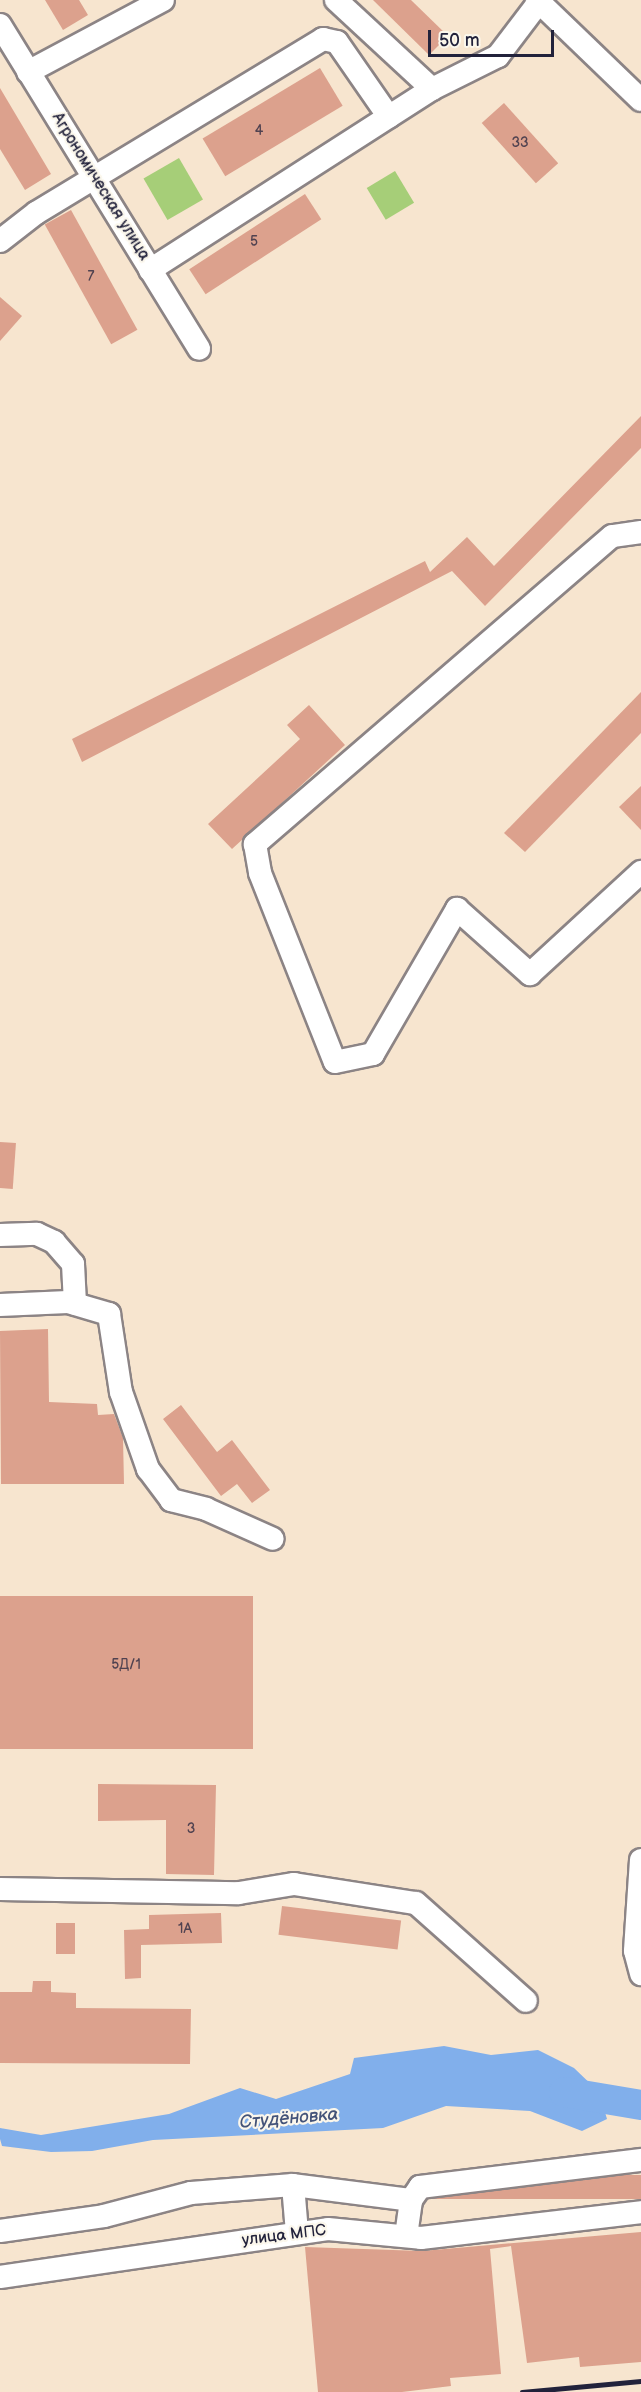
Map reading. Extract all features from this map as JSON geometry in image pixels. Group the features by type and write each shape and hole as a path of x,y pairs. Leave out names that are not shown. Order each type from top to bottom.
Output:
{"street":[{"path":"28,72 163,0"},
{"path":"336,0 432,89"},
{"path":"150,270 432,89 498,56 538,1 638,90"},
{"name":"Агрономическая улица","path":"0,25 199,349"},
{"path":"0,241 93,178 323,39 337,42 389,117"},
{"path":"641,532 612,536 255,844 296,969 335,1062 373,1054 457,909 530,974 641,872"},
{"path":"0,1235 37,1234 54,1242 73,1264 75,1304"},
{"path":"0,1305 75,1304 109,1314 121,1392 148,1469 171,1500 206,1509 273,1539"},
{"path":"641,1860 635,1950 641,1974"},
{"path":"0,1889 239,1893 294,1884 416,1903 526,2001"},
{"path":"406,2236 411,2200 420,2187 641,2160"},
{"path":"0,2231 104,2216 191,2193 292,2185 411,2200"},
{"path":"292,2185 297,2233"},
{"name":"улица МПС","path":"0,2277 328,2229 406,2236 641,2212"}],"green space":[{"path":"179,158 203,200 167,220 143,178"},
{"path":"395,171 414,203 386,220 367,188"}],"water":[{"path":"444,2046 491,2055 538,2050 574,2068 599,2092 607,2119 582,2131 530,2111 446,2106 383,2128 153,2140 92,2151 51,2152 2,2146 0,2139 0,2128 41,2135 169,2114 240,2088 276,2099 350,2074 354,2058"}],"building":[{"path":"45,0 79,0 88,15 63,30"},
{"path":"373,0 411,0 448,36 429,55"},
{"path":"320,68 343,106 225,176 203,139"},
{"path":"0,88 51,174 25,190 0,149"},
{"path":"504,103 558,163 536,183 482,123"},
{"path":"305,194 321,219 206,294 189,269"},
{"path":"71,210 137,330 111,344 45,225"},
{"path":"0,297 22,316 0,341"},
{"path":"641,416 641,448 485,606 452,571 82,762 72,739 425,561 430,572 467,537 494,566"},
{"path":"641,692 641,733 525,852 504,833"},
{"path":"309,705 345,745 232,849 208,824 300,739 287,725"},
{"path":"641,786 641,830 619,807"},
{"path":"0,1142 16,1143 13,1189 0,1188"},
{"path":"48,1329 49,1402 97,1404 98,1415 114,1414 123,1438 124,1484 1,1484 0,1331"},
{"path":"181,1405 217,1452 232,1440 270,1490 252,1503 237,1484 221,1496 163,1419"},
{"path":"0,1596 253,1596 253,1749 0,1749"},
{"path":"98,1784 216,1785 214,1875 166,1874 166,1820 98,1821"},
{"path":"282,1906 401,1921 398,1949 278,1935"},
{"path":"221,1913 222,1943 141,1945 141,1978 125,1979 124,1930 149,1929 149,1915"},
{"path":"56,1923 75,1923 75,1954 56,1954"},
{"path":"33,1981 51,1981 51,1992 76,1993 76,2008 191,2009 190,2064 0,2063 0,1992 32,1992"},
{"path":"425,2175 641,2175 641,2199 425,2199"},
{"path":"641,2232 641,2362 580,2367 579,2357 527,2363 511,2246 490,2249 501,2374 450,2378 451,2386 402,2392 318,2392 305,2247 422,2251"}],"waterway":[{"name":"Студёновка","path":"564,2092 641,2105"}],"railway":[{"path":"522,2392 641,2381"}]}
